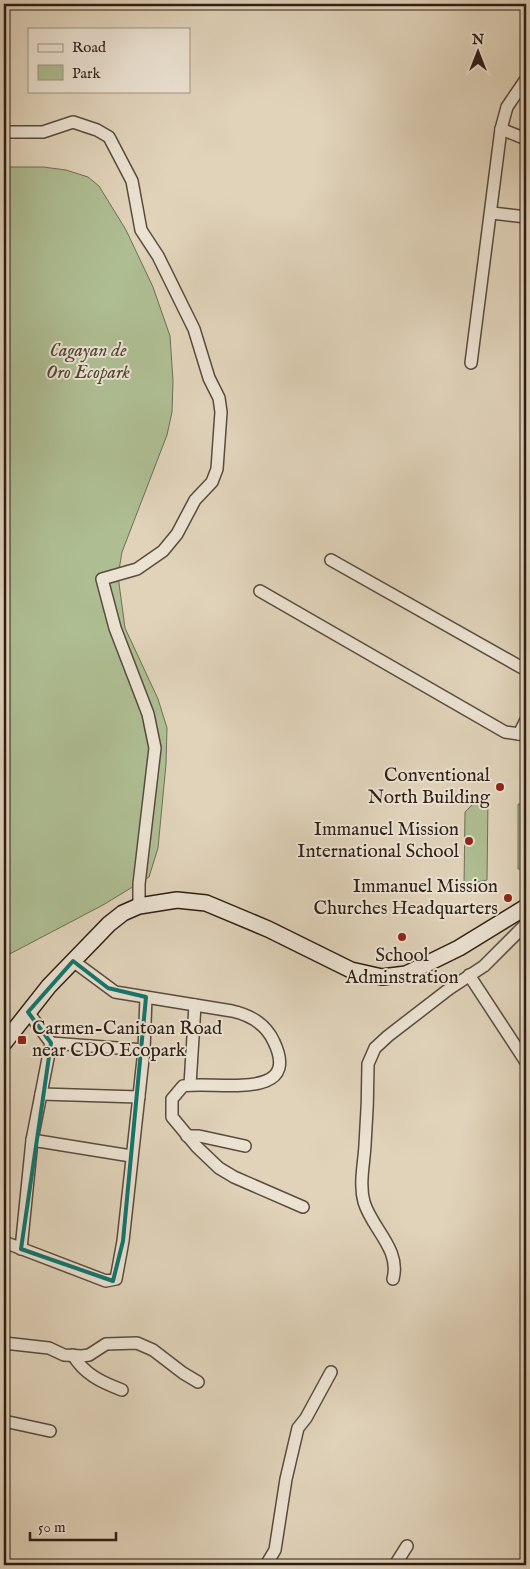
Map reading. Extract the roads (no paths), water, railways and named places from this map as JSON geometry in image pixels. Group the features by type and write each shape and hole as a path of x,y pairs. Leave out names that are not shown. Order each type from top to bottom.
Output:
{"main road":[{"path":"4,1043 49,986 109,924 123,913 139,906 177,900 206,903 268,929 351,970 382,976 406,974 452,952 502,924 526,907"}],"street":[{"path":"471,363 502,129 507,106 526,79"},
{"path":"4,132 43,132 73,122 97,130 109,137 132,180 141,230 158,256 194,328 208,378 219,398 217,469 212,482 195,500 177,534 163,551 136,569 102,579 115,628 148,714 155,748 139,884 139,906"},
{"path":"502,129 526,140"},
{"path":"492,213 526,217"},
{"path":"330,560 526,670"},
{"path":"260,592 496,728 513,735 523,734 526,720"},
{"path":"393,1279 396,1268 394,1260 382,1234 370,1218 361,1186 368,1064 375,1048 388,1036 469,975 484,966 526,924"},
{"path":"73,962 108,988 146,997 232,1011 254,1019 266,1029 274,1042 279,1062 278,1072 271,1080 252,1085 190,1085 177,1091 170,1108 172,1116 187,1136 219,1168 302,1207"},
{"path":"469,975 526,1062"},
{"path":"4,1242 106,1281 116,1279 123,1241 144,1050 146,997"},
{"path":"190,1085 195,1005"},
{"path":"21,1249 32,1140 50,1043 28,1012"},
{"path":"50,1043 144,1050"},
{"path":"41,1094 139,1097"},
{"path":"187,1136 199,1136 245,1146"},
{"path":"32,1140 131,1156"},
{"path":"4,1344 49,1348 64,1355 89,1355 106,1344 137,1343 152,1350 183,1374 198,1382"},
{"path":"73,1355 78,1364 95,1378 122,1390"},
{"path":"266,1565 275,1550 286,1479 298,1428 306,1418 331,1372"},
{"path":"4,1421 50,1431"},
{"path":"395,1565 407,1546"}],"place":[{"name":"Conventional North Building","path":"500,787"},
{"name":"Immanuel Mission International School","path":"469,841"},
{"name":"Immanuel Mission Churches Headquarters","path":"508,898"},
{"name":"School Adminstration","path":"402,937"},
{"name":"Carmen-Canitoan Road near CDO Ecopark","path":"22,1040"}],"park label":[{"name":"Cagayan de Oro Ecopark","path":"88,362"}]}
